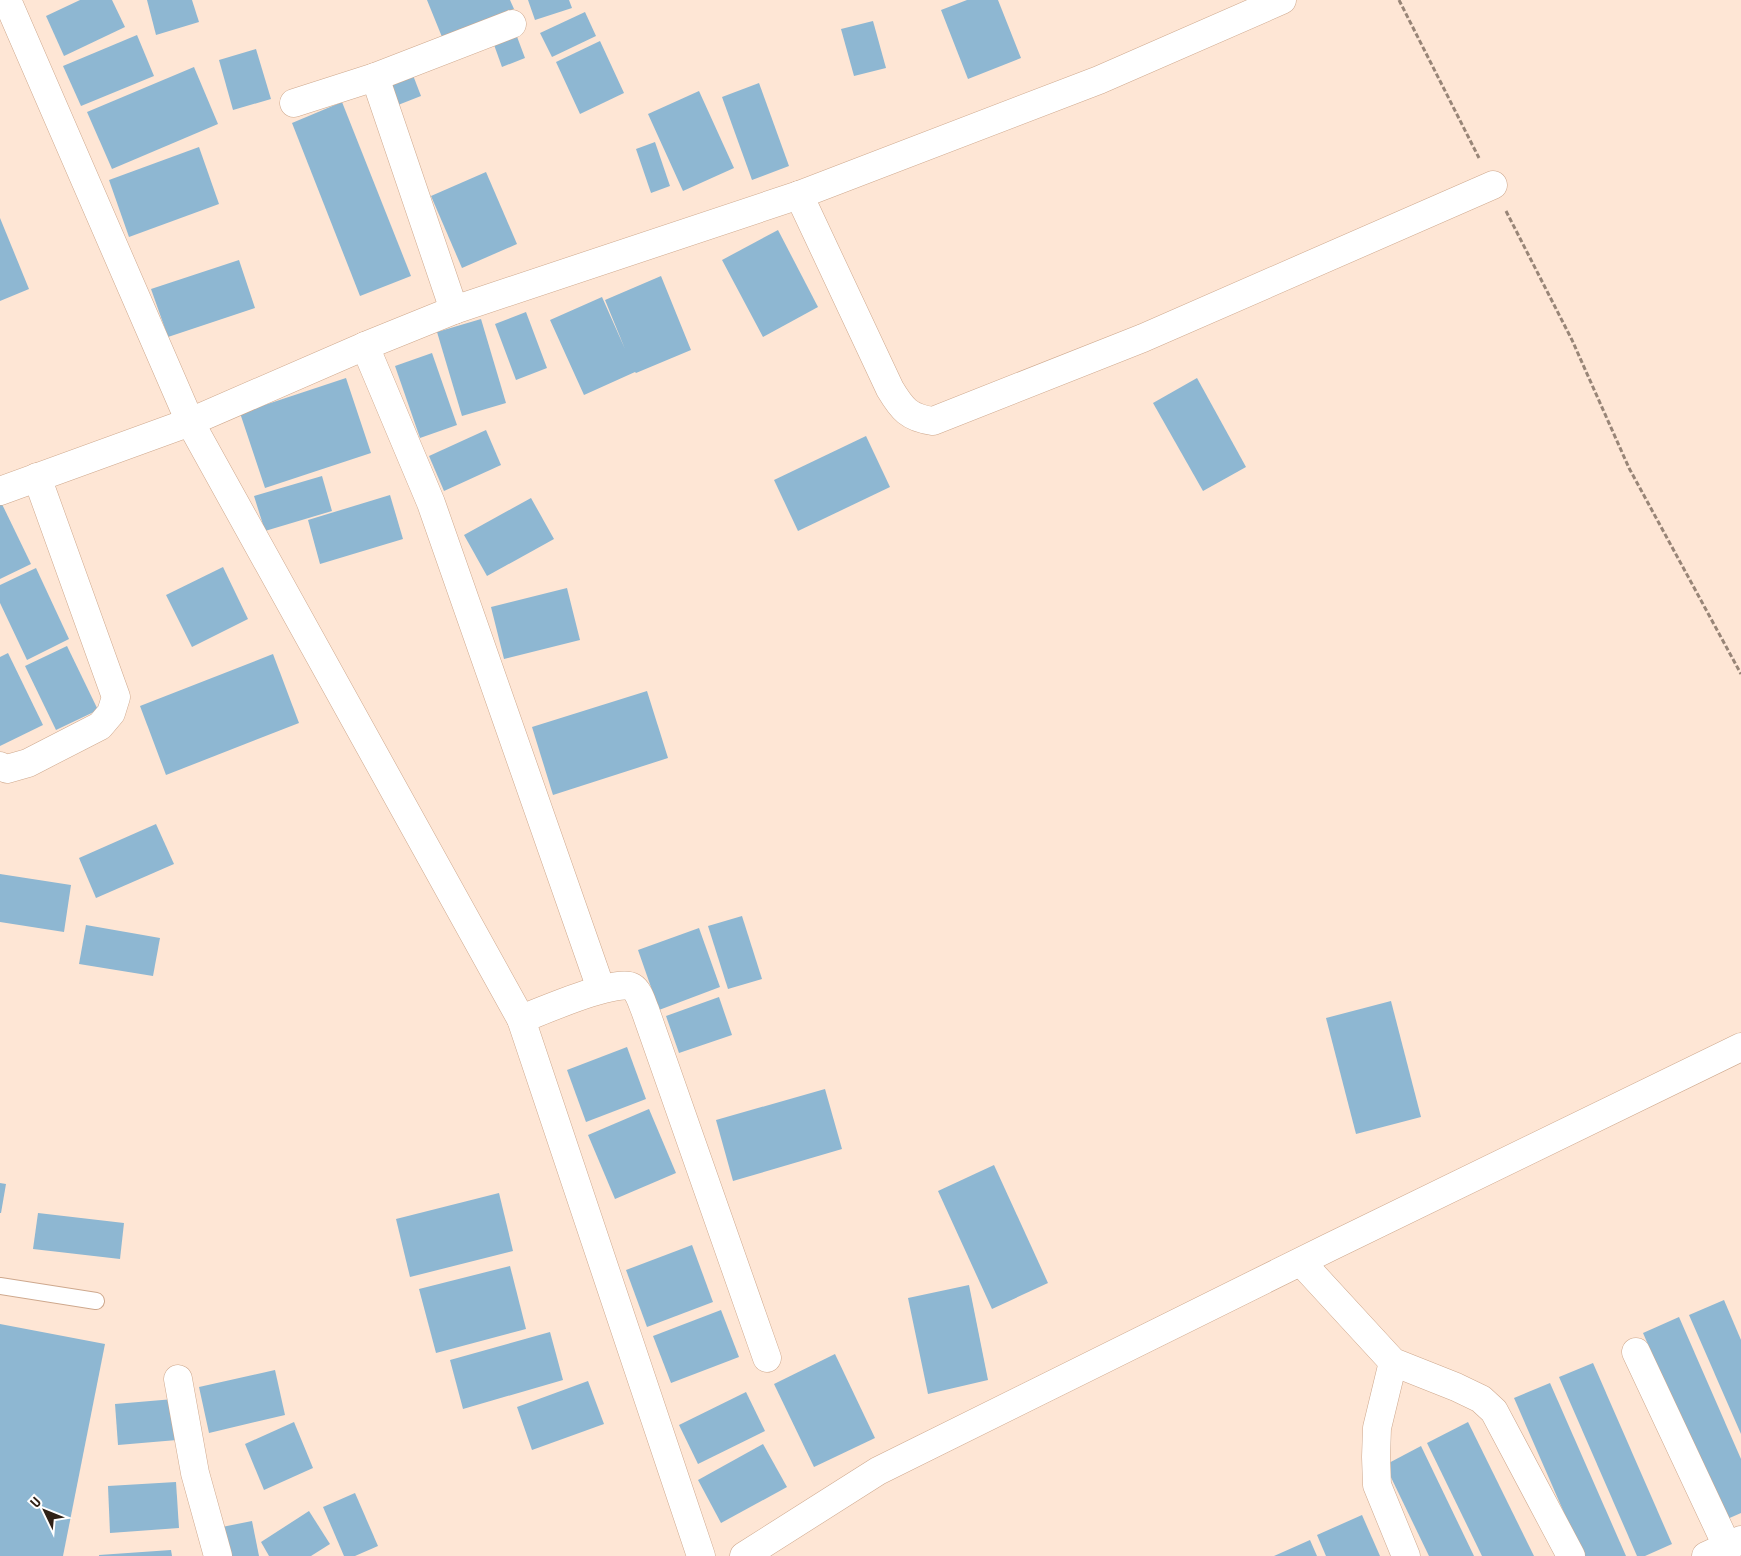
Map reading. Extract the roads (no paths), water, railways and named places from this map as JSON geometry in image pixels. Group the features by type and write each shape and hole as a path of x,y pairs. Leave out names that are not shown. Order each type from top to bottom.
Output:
{"street":[{"path":"7,0 190,422 521,1019 701,1556"},
{"path":"0,491 190,422 365,346 454,310 799,195 1099,80 1282,0"},
{"path":"294,103 375,77 512,24"},
{"path":"375,77 454,310"},
{"path":"799,195 890,389 899,404 912,416 933,421 1143,338 1493,185"},
{"path":"365,346 431,503 601,989"},
{"path":"0,766 8,769 28,763 100,726 111,714 116,697 37,477"},
{"path":"521,1019 601,989 623,985 631,986 638,995 766,1358"},
{"path":"744,1556 878,1472 1301,1262 1741,1047"},
{"path":"1301,1262 1393,1362 1481,1399 1494,1411 1571,1556"},
{"path":"1636,1352 1725,1547"},
{"path":"1393,1362 1377,1428 1376,1457 1378,1485 1406,1556"},
{"path":"178,1379 195,1473 218,1556"}],"lane":[{"path":"0,1286 96,1301"}]}
